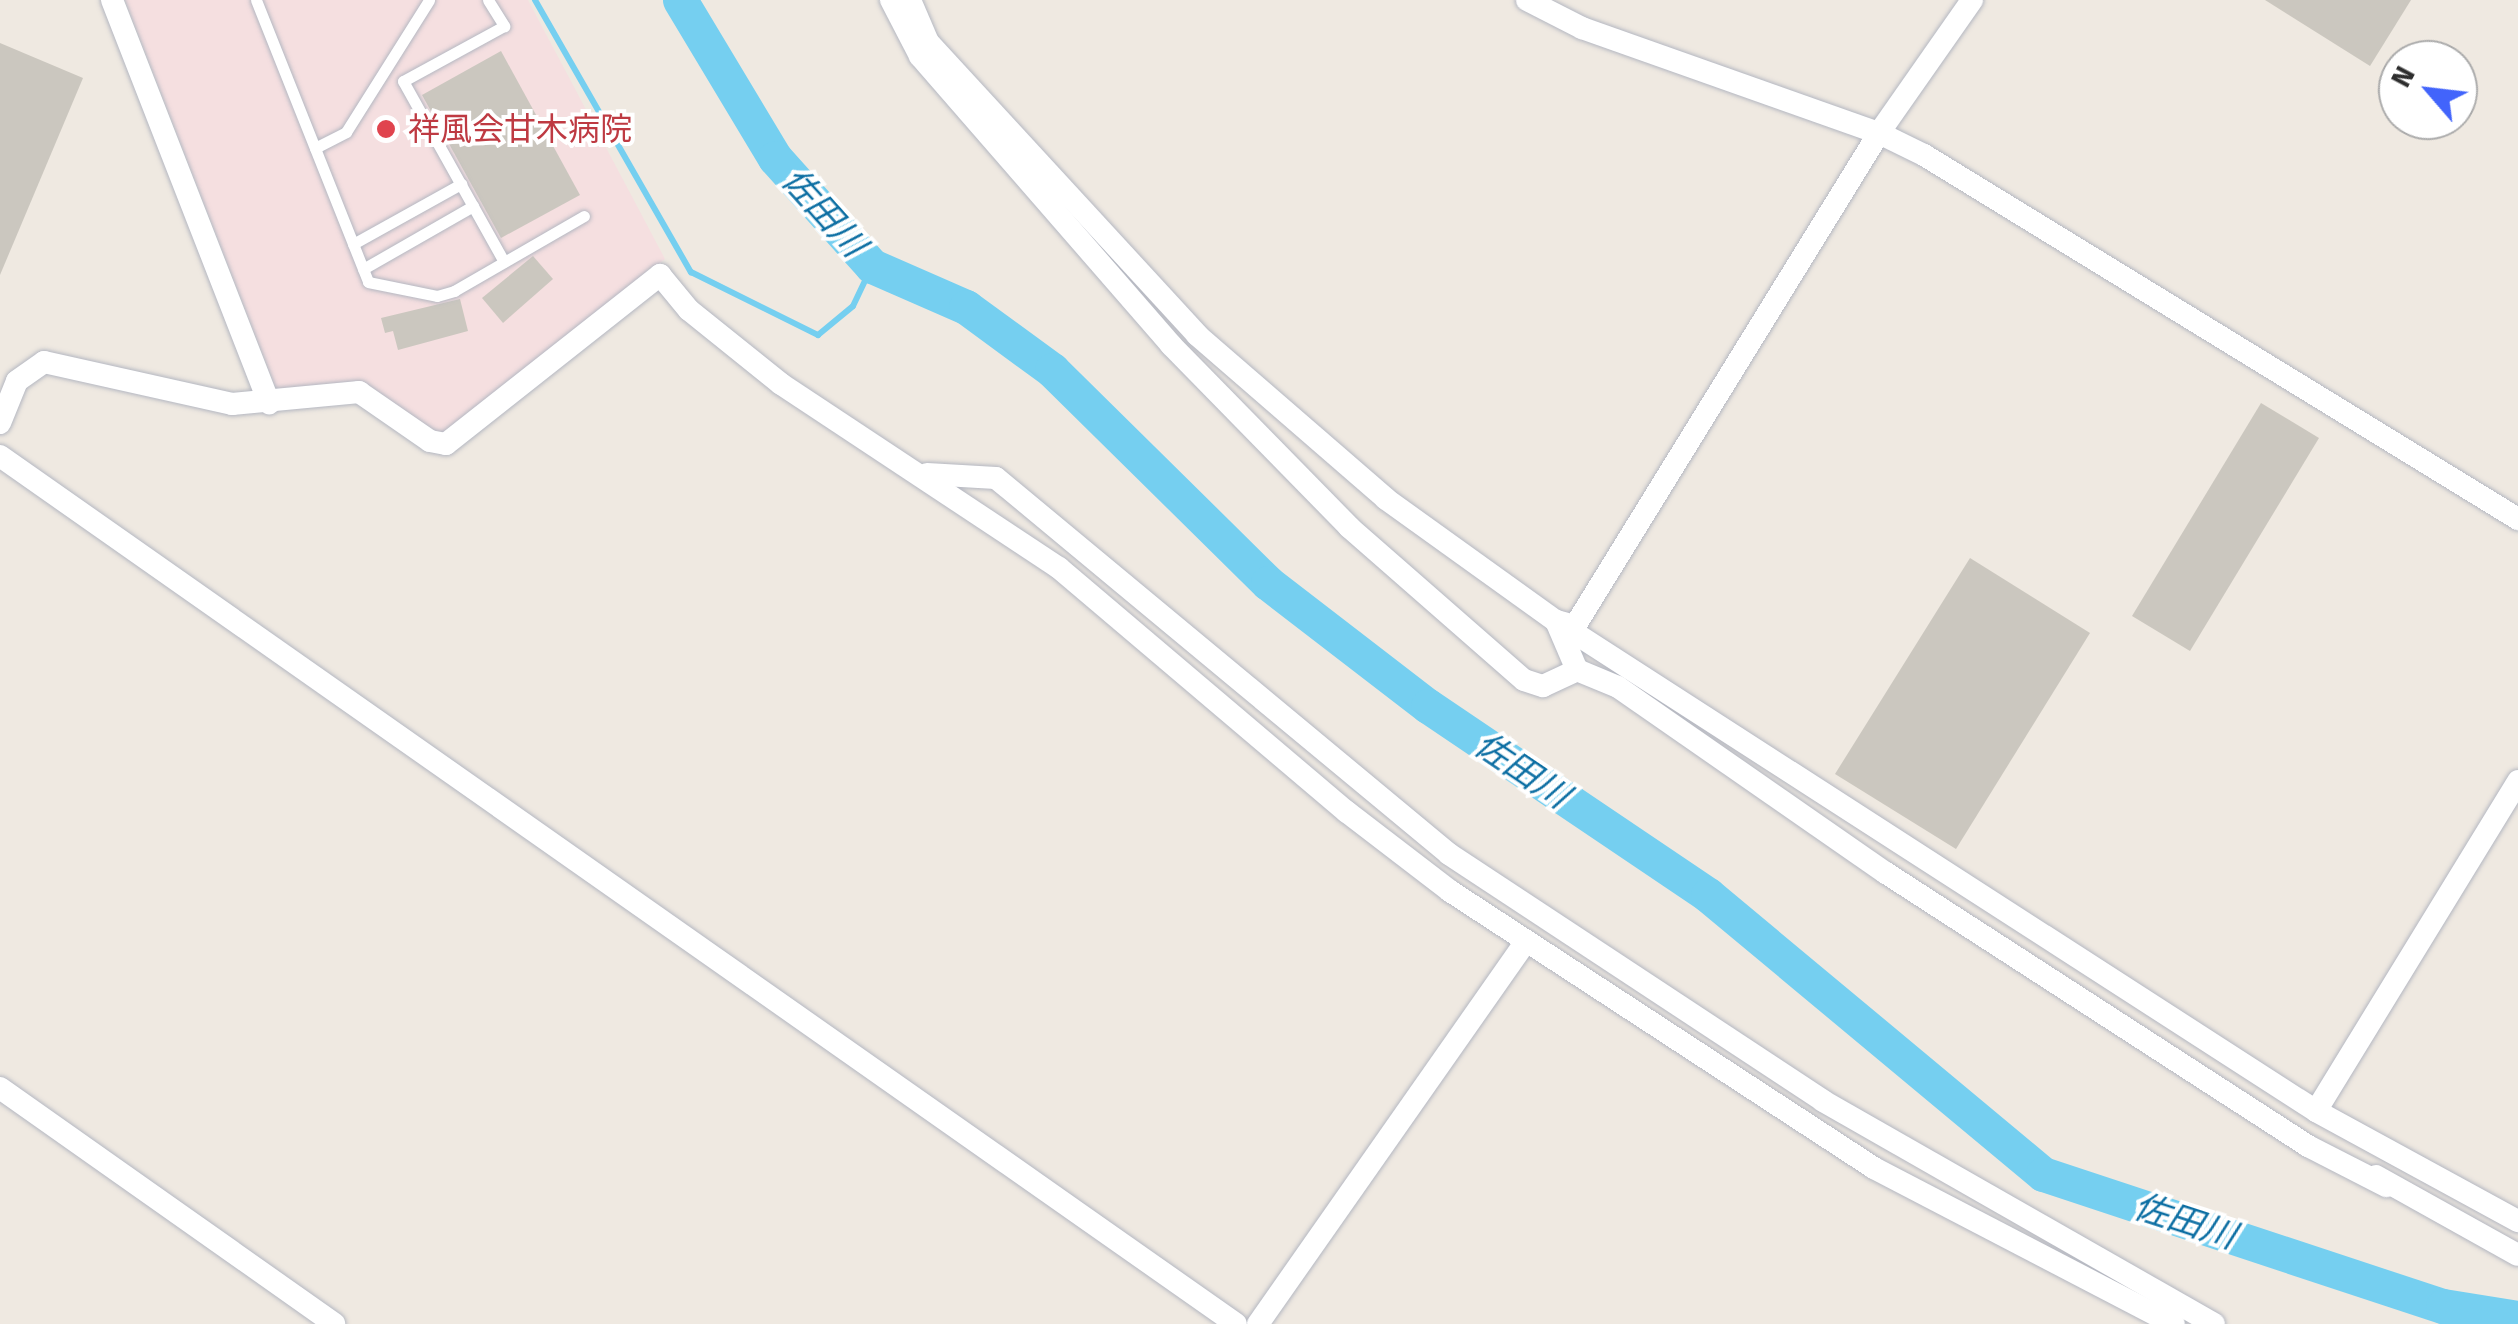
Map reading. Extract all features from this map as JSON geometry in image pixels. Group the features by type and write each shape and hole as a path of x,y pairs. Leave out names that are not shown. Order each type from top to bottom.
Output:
{"street":[{"path":"112,0 269,403"},
{"path":"891,0 920,56 1114,283 1271,452 1524,680 1543,686 1577,670"},
{"path":"910,0 928,42 1197,335 1386,499 1556,622 2316,1111 2518,1221"},
{"path":"1527,0 1582,28 1880,133 2518,519"},
{"path":"1556,622 1575,626 1880,133 1972,0"},
{"path":"0,424 17,381 44,362 232,404 359,392 430,441 446,444 660,275 689,310 780,384 922,474 1059,568 1347,812 1526,941 1874,1168 2174,1324"},
{"path":"0,456 1236,1324"},
{"path":"922,474 996,478 1449,854 1823,1101 2214,1324"},
{"path":"1556,622 1577,670 1618,687 1886,873 2308,1146 2518,1254"},
{"path":"2316,1111 2518,781"},
{"path":"1258,1324 1526,941"},
{"path":"0,1088 334,1324"},
{"path":"2316,1111 2386,1186"}],"lane":[{"path":"256,0 368,282 437,296 584,216"},
{"path":"315,148 346,132 430,0"},
{"path":"488,0 504,26 404,81 504,262"},
{"path":"353,244 461,184"},
{"path":"363,269 473,206"}],"shaded area":[{"name":"祥風会甘木病院","path":"125,0 528,0 665,259 441,435 356,382 277,391"}],"building":[{"path":"2265,0 2411,0 2386,40 2378,40 2378,53 2370,66"},
{"path":"0,43 83,78 0,275"},
{"path":"501,51 580,195 501,238 422,95"},
{"path":"533,256 553,279 503,323 482,298"},
{"path":"460,299 468,331 398,350 393,331 385,333 381,318"},
{"path":"2261,403 2319,438 2190,651 2132,616"},
{"path":"1970,558 2090,633 1956,849 1835,774"}],"waterway":[{"path":"535,0 691,272 818,335 853,306 872,266"},
{"name":"佐田川","path":"680,0 775,158 872,266 966,307 1052,370 1268,583 1428,706 1708,895 2043,1174 2443,1306 2518,1318"}],"place":[{"name":"祥風会甘木病院","path":"386,129"}]}
